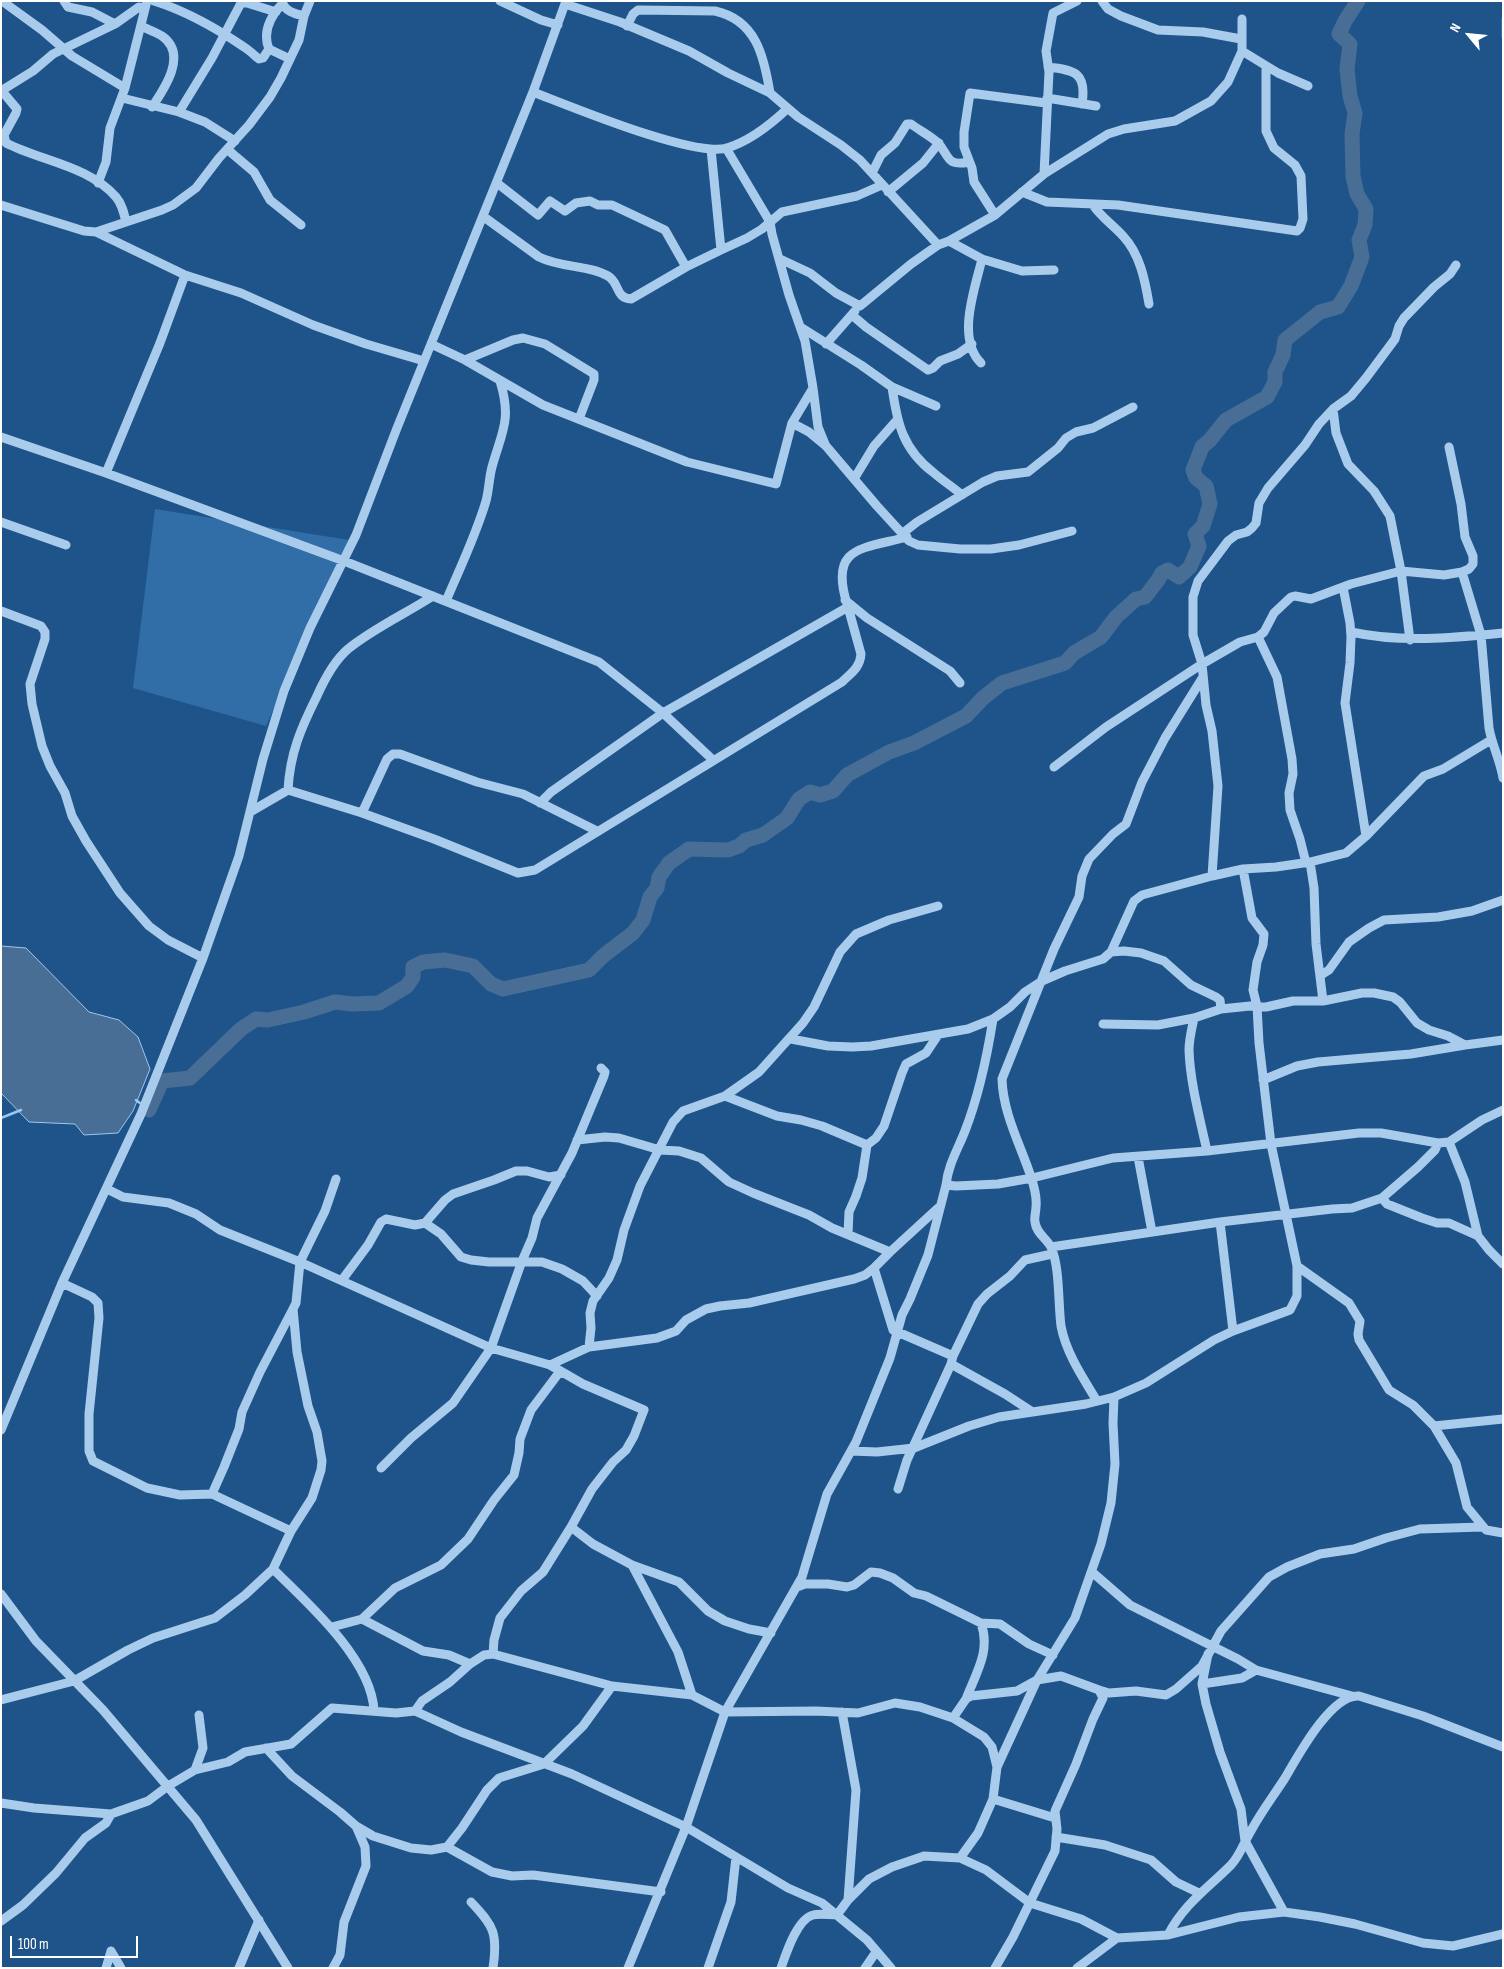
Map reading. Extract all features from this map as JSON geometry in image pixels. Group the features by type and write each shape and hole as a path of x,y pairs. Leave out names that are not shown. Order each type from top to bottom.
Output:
{"street":[{"path":"64,1 68,7 92,12 115,24"},
{"path":"154,1 182,12 225,34 259,59 263,58 269,49"},
{"path":"96,232 162,210 184,198 196,188 260,112 281,78 299,40 304,16 310,1"},
{"path":"500,1 541,20 558,25"},
{"path":"1044,174 1048,67 1046,51 1053,13 1077,1"},
{"path":"1102,1 1108,9 1121,16 1158,30 1203,32 1241,39"},
{"path":"2,2 42,30 63,50 125,88"},
{"path":"179,112 212,58 241,3 276,12"},
{"path":"290,60 269,49 266,33 282,3 288,11 304,16"},
{"path":"1,1430 62,1283 141,1114 204,958 232,880 263,759 284,691 310,628 344,560 364,513 534,92 566,3 689,51 728,73 770,93 787,109 810,126 841,144 860,160 938,245"},
{"path":"126,222 123,208 117,198 98,183 82,174 6,143 4,135 17,109 1,90 33,71 53,54 115,24 143,5"},
{"path":"98,183 106,162 110,128 122,98 141,26 143,5"},
{"path":"627,26 632,14 638,10 715,11 726,13 746,29 759,46 766,68 770,93"},
{"path":"826,344 860,306 911,264 938,245 949,241 995,215 1044,174 1108,134 1124,128 1176,121 1211,101 1224,88 1234,71 1242,51 1242,19"},
{"path":"141,26 164,38 173,54 173,67 169,78 152,107"},
{"path":"1242,51 1266,66 1308,86"},
{"path":"1022,192 1047,202 1118,205 1297,230 1300,228 1303,219 1301,176 1295,164 1274,148 1266,131 1266,66"},
{"path":"1048,67 1069,69 1075,72 1081,79 1082,104"},
{"path":"534,92 677,143 711,149 726,148 762,130 787,109"},
{"path":"995,215 974,182 964,147 964,132 970,93 1096,106"},
{"path":"122,98 152,107 179,112 216,127 235,141"},
{"path":"872,174 882,155 895,143 907,124 930,136 939,144 947,159 960,164 969,162"},
{"path":"888,192 923,163 939,144"},
{"path":"726,148 770,222 789,294 802,328 818,427 826,446"},
{"path":"711,149 721,250"},
{"path":"228,150 254,172 270,200 301,225"},
{"path":"497,183 538,215 550,202 565,210 576,203 590,201 598,205 612,205 650,221 668,233 686,267"},
{"path":"484,217 548,262 605,274 615,282 618,294 626,299 631,299 686,267 740,242 787,210 857,196 882,184"},
{"path":"1,205 84,231 96,232 185,275 241,294 313,325 424,361"},
{"path":"1093,205 1125,238 1138,260 1149,304"},
{"path":"949,241 982,259 1022,271 1054,270"},
{"path":"780,259 810,273 836,293 860,306"},
{"path":"981,363 975,357 968,321 982,259"},
{"path":"1212,876 1218,786 1202,664 1193,635 1193,597 1198,582 1228,542 1236,535 1247,532 1252,528 1256,522 1259,503 1268,488 1332,409 1356,390 1392,343 1404,318 1434,287 1450,274 1456,265"},
{"path":"106,473 160,343 185,275"},
{"path":"852,315 866,327 928,370 940,361 958,354 972,344"},
{"path":"802,328 892,388 936,406"},
{"path":"465,360 513,340 523,338 545,344 594,374 594,380 579,419"},
{"path":"431,344 465,360 543,405 687,462 776,484 792,423 813,388"},
{"path":"446,601 465,558 485,502 492,468 506,425 506,412 500,381"},
{"path":"892,388 897,420 905,439 922,462 962,495"},
{"path":"250,812 288,790 362,813 434,839 518,873 535,870 842,682 858,668 861,654 841,579 844,561 849,555 905,535 917,522 983,482 997,476 1028,472 1058,448 1066,438 1076,432 1093,428 1133,407"},
{"path":"1332,409 1336,433 1348,464 1374,491 1390,516 1402,571 1410,640"},
{"path":"854,479 880,438 897,420"},
{"path":"792,423 809,432 826,446 905,535 918,545 960,549 991,549 1019,545 1072,531"},
{"path":"1,437 106,473 344,560 599,662 663,713 713,760"},
{"path":"1054,767 1106,727 1202,664 1240,642 1258,637 1264,632 1274,613 1291,597 1311,599 1343,587 1402,571 1444,575 1469,569 1473,564 1473,556 1465,537 1461,504 1448,447"},
{"path":"1,522 66,544"},
{"path":"1462,572 1481,635 1486,698 1492,740 1501,764 1503,778"},
{"path":"1343,587 1351,632 1350,663 1345,703 1366,836"},
{"path":"288,790 289,768 302,727 322,685 337,660 361,639 433,596"},
{"path":"847,603 950,671 960,683"},
{"path":"540,803 551,792 663,713 847,603"},
{"path":"1,612 41,626 45,632 45,639 30,684 32,704 42,746 50,766 65,793 72,816 86,841 120,893 149,926 174,943 204,958"},
{"path":"1351,632 1410,640 1503,633"},
{"path":"1258,637 1277,677 1292,759 1293,774 1289,793 1290,810 1308,863 1314,888 1316,944 1324,1001"},
{"path":"1097,1401 1078,1369 1062,1328 1057,1272 1052,1250 1036,1229 1034,1220 1035,1194 1032,1178 1011,1123 1002,1090 1002,1080 1054,949 1079,896 1082,876 1089,859 1113,834 1126,824 1142,782 1165,738 1203,677"},
{"path":"792,1038 828,1046 852,1047 938,1035 968,1029 993,1019 1010,1007 1025,992 1042,981 1065,971 1103,959 1111,952 1134,901 1142,895 1243,869 1308,863 1346,853 1366,836 1424,776 1443,769 1492,740"},
{"path":"362,813 387,759 393,754 400,754 477,782 523,794 597,831"},
{"path":"851,1451 877,1452 914,1448 969,1426 999,1417 1097,1401 1114,1396 1146,1384 1214,1340 1290,1310 1298,1296 1297,1266 1271,1144 1257,1006 1253,990 1264,934 1252,918 1243,869"},
{"path":"1321,975 1329,970 1349,942 1384,920 1438,917 1472,911 1503,900"},
{"path":"589,1347 590,1314 593,1302 609,1278 640,1186 673,1122 683,1111 725,1096 759,1072 792,1038 814,1007 840,952 856,934 889,920 938,906"},
{"path":"1111,952 1124,950 1157,957 1191,984 1220,1000 1221,1009"},
{"path":"1103,1024 1158,1025 1194,1018 1221,1009 1266,1007 1301,1001 1324,1001 1362,993 1384,994 1400,1002 1417,1023 1465,1045"},
{"path":"1194,1018 1189,1049 1199,1117 1207,1150"},
{"path":"628,1968 661,1892 686,1827 725,1712 802,1577 828,1494 851,1451 890,1358 902,1316 928,1255 938,1208 946,1185 947,1174 965,1132 982,1081 993,1019"},
{"path":"848,1234 849,1212 862,1178 867,1145 876,1138 884,1126 906,1064 926,1053 938,1035"},
{"path":"1264,1080 1298,1066 1318,1062 1411,1054 1503,1040"},
{"path":"381,1468 411,1438 453,1402 491,1348 532,1238 537,1218 561,1175 604,1076 605,1072 601,1068"},
{"path":"725,1096 777,1116 822,1126 867,1145"},
{"path":"946,1185 974,1186 1032,1178 1113,1158 1271,1144 1359,1133 1381,1133 1438,1143 1449,1142 1482,1120 1503,1110"},
{"path":"577,1140 605,1137 619,1138 660,1150 679,1151 701,1158 729,1182 890,1252"},
{"path":"1449,1142 1465,1182 1478,1236 1503,1264"},
{"path":"898,1489 907,1460 978,1304 1025,1260 1052,1250 1152,1232 1220,1222 1352,1208 1382,1198 1418,1167 1435,1150 1438,1143"},
{"path":"1138,1157 1152,1232"},
{"path":"342,1280 386,1219 415,1225 425,1223 445,1200 453,1194 516,1171 527,1171 549,1177 561,1175"},
{"path":"212,1494 239,1429 242,1412 260,1372 296,1303 300,1262 325,1210 336,1179"},
{"path":"107,1189 123,1197 169,1203 196,1214 220,1230 342,1280 491,1348 550,1365 583,1384 644,1410 634,1436 626,1450 613,1462 592,1490 543,1572 521,1591 500,1618 494,1640 493,1654"},
{"path":"1382,1198 1387,1204 1422,1218 1437,1223 1449,1223 1478,1236"},
{"path":"550,1365 589,1347 657,1338 676,1331 686,1320 706,1309 750,1303 865,1276 938,1208"},
{"path":"1220,1222 1233,1331"},
{"path":"425,1223 441,1234 461,1257 489,1262 542,1262 562,1269 583,1281 597,1296"},
{"path":"1297,1266 1349,1303 1360,1321 1359,1340 1383,1383 1395,1394 1412,1405 1434,1426 1456,1463 1467,1507 1486,1530 1503,1533"},
{"path":"874,1268 891,1327 952,1360 1031,1411"},
{"path":"62,1283 92,1297 98,1303 99,1318 89,1414 89,1451 93,1461 147,1488 180,1495 212,1494 291,1531"},
{"path":"1,1700 74,1681 153,1638 215,1618 245,1595 273,1569 291,1531 312,1498 322,1461 317,1432 308,1406 297,1352 293,1309"},
{"path":"332,1627 362,1618 395,1588 441,1565 468,1539 494,1500 514,1475 520,1439 531,1410 558,1374 562,1372"},
{"path":"996,1767 1037,1680 1075,1618 1080,1598 1092,1572 1111,1503 1115,1464 1114,1396"},
{"path":"1434,1426 1503,1420"},
{"path":"966,1699 972,1696 1017,1692 1037,1680 1061,1676 1109,1693 1136,1690 1166,1695 1185,1682 1202,1666 1221,1631 1269,1577 1286,1567 1320,1554 1354,1549 1420,1529 1482,1526"},
{"path":"571,1527 593,1544 632,1565 679,1582 708,1611 725,1621 771,1633"},
{"path":"632,1565 678,1652 692,1695"},
{"path":"273,1569 332,1627 365,1677 374,1698 374,1711"},
{"path":"797,1587 805,1584 828,1584 847,1587 854,1585 871,1572 880,1572 894,1578 914,1593 926,1596 981,1623 1000,1624 1030,1644 1053,1655"},
{"path":"1092,1572 1130,1606 1210,1650 1256,1670 1352,1696 1359,1696 1422,1716 1503,1747"},
{"path":"1,1594 36,1641 103,1710 196,1820 288,1968"},
{"path":"362,1618 422,1651 449,1655 470,1664"},
{"path":"954,1718 966,1699 985,1651 986,1636 981,1623"},
{"path":"1210,1650 1202,1684 1220,1752 1241,1809 1245,1841 1284,1912"},
{"path":"415,1711 422,1701 450,1682 470,1664 484,1655 493,1654 612,1686 692,1695 725,1712 816,1711 858,1713 894,1703 920,1707 954,1718 984,1737 992,1747 996,1767 993,1799 978,1833 960,1858"},
{"path":"1202,1684 1242,1678 1256,1670"},
{"path":"447,1847 487,1790 499,1778 544,1764 583,1726 612,1686"},
{"path":"994,1968 1030,1903 1055,1851 1057,1829 1054,1811 1076,1764 1102,1698 1099,1690"},
{"path":"1168,1935 1183,1910 1232,1864 1311,1734 1332,1710 1352,1696"},
{"path":"1,1803 34,1808 111,1814 148,1801 168,1786 195,1770 228,1762 245,1752 291,1744 332,1708 396,1712 415,1711 461,1732 572,1774 686,1827 788,1888 822,1902 867,1940 891,1968"},
{"path":"842,1712 856,1790 848,1900"},
{"path":"195,1770 203,1748 199,1716"},
{"path":"266,1748 292,1776 356,1826 373,1836 411,1848 431,1850 447,1847 478,1862 492,1872 512,1876 534,1875 661,1892"},
{"path":"993,1799 1055,1818"},
{"path":"1,1921 23,1905 56,1873 85,1838 106,1823 111,1814"},
{"path":"333,1968 340,1955 344,1922 366,1866 365,1847 356,1826"},
{"path":"1056,1837 1105,1845 1151,1860 1176,1882 1199,1893"},
{"path":"837,1915 848,1900 870,1879 892,1867 924,1856 960,1858 986,1870 1030,1903 1081,1919 1117,1938 1168,1935 1239,1917 1284,1912 1355,1924 1423,1943 1453,1946 1503,1934"},
{"path":"708,1968 731,1902 736,1857"},
{"path":"470,1902 491,1925 494,1933 495,1952 492,1968"},
{"path":"781,1968 792,1940 806,1919 813,1915 837,1915"},
{"path":"239,1968 259,1920"},
{"path":"1077,1968 1117,1938"},
{"path":"106,1968 111,1950 120,1968"},
{"path":"865,1968 876,1952"}],"shaded area":[{"path":"155,509 349,540 266,726 133,688"},
{"path":"1,946 26,948 89,1012 119,1020 138,1037 150,1069 133,1111 118,1133 84,1135 75,1124 29,1122 1,1093"}],"waterway":[{"path":"149,1110 162,1081 190,1078 241,1029 256,1019 268,1020 304,1012 335,1002 353,1004 379,1003 407,986 413,977 413,967 423,962 445,960 473,966 491,984 503,989 589,970 603,956 633,933 643,920 650,897 657,888 659,877 669,863 689,849 728,850 739,846 746,840 763,835 787,818 799,799 810,792 820,795 833,791 847,775 889,752 914,743 966,716 983,698 1002,683 1065,663 1074,653 1101,637 1116,617 1136,599 1145,597 1162,573 1168,570 1179,577 1190,567 1199,546 1195,534 1203,526 1210,504 1206,486 1196,478 1193,470 1202,447 1226,420 1267,397 1275,382 1275,372 1283,355 1285,340 1320,312 1338,307 1351,286 1362,257 1359,240 1365,225 1366,209 1357,194 1353,176 1352,134 1355,113 1350,96 1347,69 1350,44 1339,34 1358,1"},
{"path":"1503,18 1503,37"},
{"path":"136,1100 149,1110"},
{"path":"1,1118 21,1110"}]}
